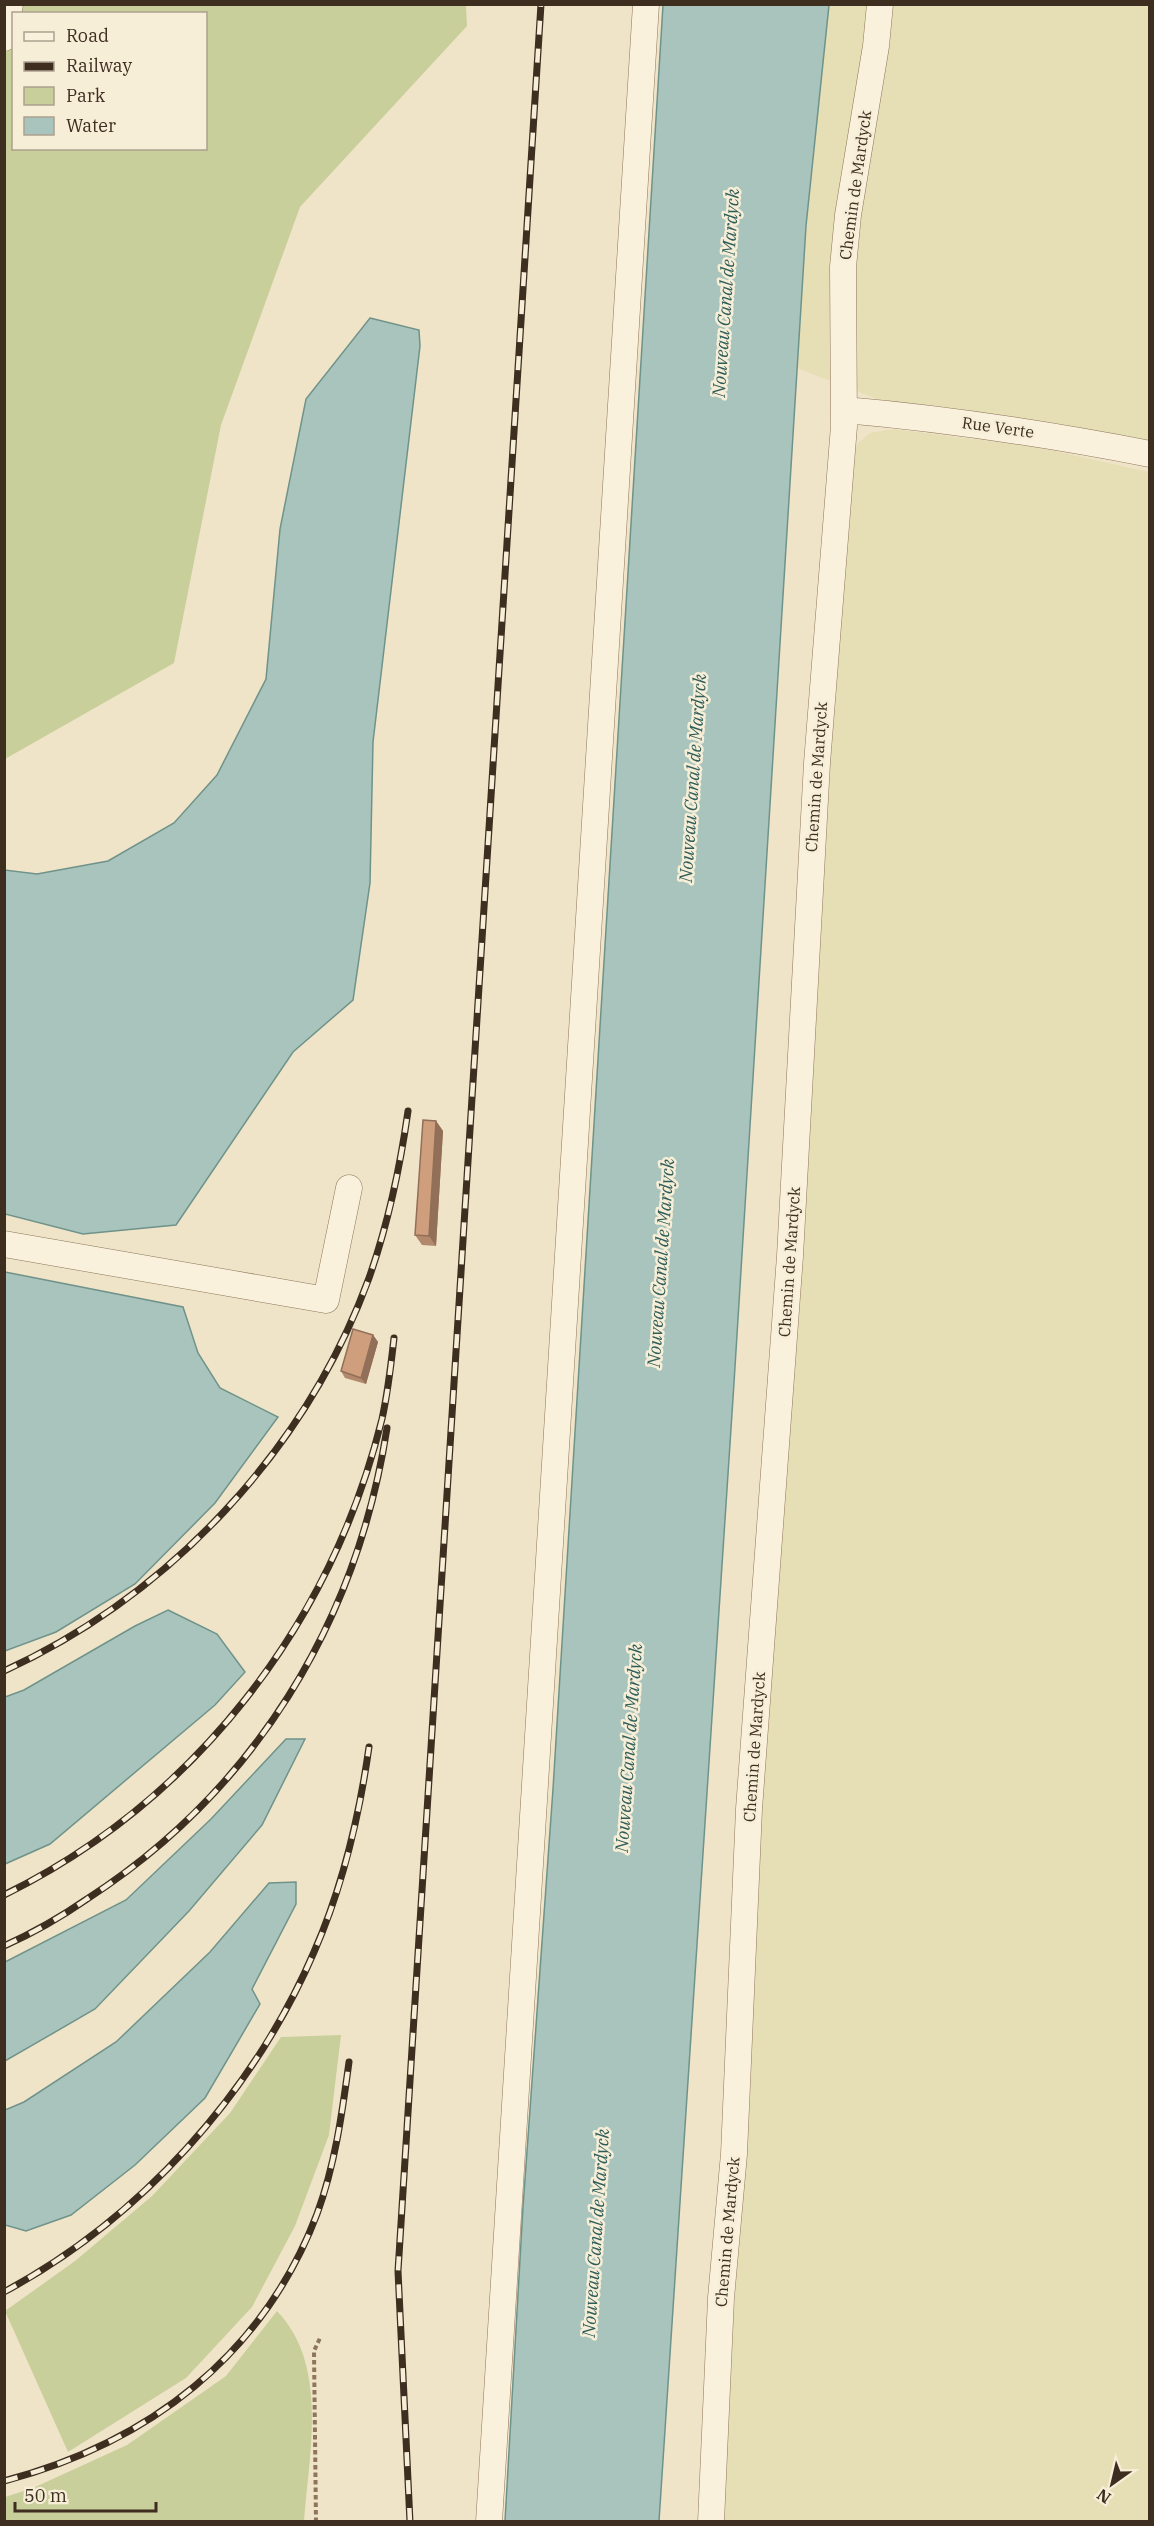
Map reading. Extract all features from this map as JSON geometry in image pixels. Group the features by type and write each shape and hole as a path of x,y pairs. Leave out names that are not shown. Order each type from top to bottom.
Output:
{"street":[{"path":"4,38 10,4"},
{"path":"489,2522 646,4"},
{"name":"Chemin de Mardyck","path":"711,2522 721,2298 735,2143 749,1809 790,1245 817,763 839,509 845,410 842,297 846,230 876,46 880,4"},
{"name":"Rue Verte","path":"845,410 946,419 1016,429 1149,454"},
{"path":"4,1244 326,1300 350,1188"}],"path":[{"path":"316,2522 314,2351 320,2338"}],"shaded area":[{"path":"829,5 1149,5 1149,444 885,402 797,368 806,226"},
{"path":"892,429 1036,447 1149,472 1149,2521 723,2522 731,2348 750,2100 759,1791 826,774 855,446 870,433"}],"green space":[{"path":"5,5 466,5 467,26 300,207 221,425 174,663 5,759"},
{"path":"341,2035 329,2135 295,2226 252,2307 186,2378 68,2452 5,2311 75,2261 152,2196 230,2113 281,2037"},
{"path":"277,2311 293,2333 304,2357 310,2383 311,2439 304,2521 5,2521 5,2497 33,2488 127,2445 226,2376"}],"water":[{"name":"Nouveau Canal de Mardyck","path":"663,5 829,5 806,226 734,1383 659,2521 505,2521 523,2207 553,1789"},
{"path":"370,318 419,330 420,346 373,742 370,883 353,1000 293,1052 176,1225 83,1234 5,1214 5,870 37,874 108,861 174,823 217,775 266,679 280,529 306,399"},
{"path":"5,1272 183,1307 198,1353 220,1388 278,1417 215,1503 135,1584 56,1632 5,1651"},
{"path":"168,1610 217,1634 245,1672 215,1705 50,1844 5,1864 5,1697 24,1690 135,1626"},
{"path":"286,1739 305,1739 262,1825 189,1911 95,2009 5,2061 5,1962 126,1900 211,1819"},
{"path":"296,1882 296,1904 252,1989 260,2004 205,2098 135,2165 71,2215 26,2231 5,2225 5,2110 24,2102 116,2042 210,1952 269,1883"}],"building":[{"path":"423,1120 436,1121 429,1236 415,1235"},
{"path":"353,1329 373,1335 361,1378 341,1371"}],"railway":[{"path":"410,2522 398,2271 541,4"},
{"path":"4,1671 65,1639 122,1602 176,1559 225,1510 270,1458 309,1401 342,1341 369,1278 393,1196 408,1111"},
{"path":"4,1895 73,1856 136,1810 194,1757 246,1699 290,1635 328,1567 359,1495 382,1419 394,1338"},
{"path":"4,1946 67,1912 147,1856 200,1807 247,1754 288,1696 323,1634 351,1569 372,1500 387,1428"},
{"path":"4,2292 54,2262 101,2228 146,2190 187,2148 225,2103 259,2055 289,2004 314,1952 342,1877 355,1826 369,1747"},
{"path":"4,2481 57,2464 106,2443 152,2417 194,2386 232,2351 266,2310 294,2265 317,2214 333,2158 349,2062"}]}
